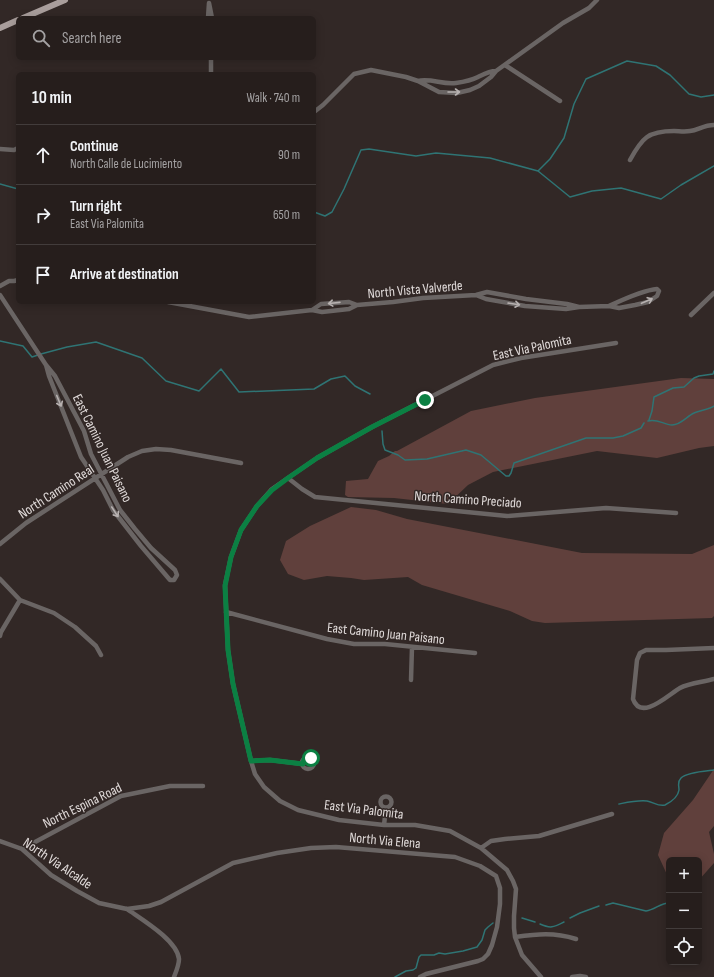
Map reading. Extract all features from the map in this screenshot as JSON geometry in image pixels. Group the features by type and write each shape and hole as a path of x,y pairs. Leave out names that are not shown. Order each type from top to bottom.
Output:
{"main road":[{"path":"28,16 65,0"},
{"path":"0,28 16,21"}],"street":[{"path":"316,110 354,74 371,70 406,77 418,81 439,92 457,94 470,90 479,86 496,71 563,23 589,8 597,0"},
{"path":"208,16 209,2"},
{"path":"209,2 212,16"},
{"path":"210,60 211,72"},
{"path":"505,65 560,100"},
{"path":"418,81 425,79 442,83 456,83 476,78 490,71 496,71"},
{"path":"630,160 639,144 650,134 674,131 692,131 701,127 714,125"},
{"path":"0,149 16,149"},
{"path":"0,286 9,281 16,280"},
{"name":"North Vista Valverde","path":"179,304 250,317 312,310 322,312 343,310 350,309 356,305 423,298 476,295 486,300 525,306 566,309 579,306 609,306 619,308 648,302 657,296 659,291 657,289 652,289 609,306"},
{"path":"691,315 714,293"},
{"name":"East Camino Juan Paisano","path":"0,295 46,365 55,376 84,431 91,454 120,510 151,548 175,570 177,575 174,580 170,580 166,576 126,528 113,510 103,490 81,457 46,365"},
{"name":"East Via Palomita","path":"541,977 522,955 515,937 514,916 516,889 510,874 481,848 450,831 416,825 384,825 339,820 298,810 280,801 264,787 255,774 251,761 233,684 228,650 225,586 231,557 241,530 257,506 272,490 317,458 372,427 493,365 521,358 616,343"},
{"name":"North Camino Real","path":"0,544 26,523 133,454 151,449 171,450 241,463"},
{"name":"North Camino Preciado","path":"288,478 315,497 507,516 606,508 676,513"},
{"path":"0,579 20,600 54,613 75,627 92,642 101,655"},
{"path":"0,636 20,600"},
{"name":"East Camino Juan Paisano","path":"226,612 327,639 354,644 385,644 475,653"},
{"path":"411,680 412,647"},
{"path":"714,648 641,650 637,660 633,699 635,708 648,708 681,688 714,679"},
{"path":"251,761 270,760 303,764"},
{"name":"North Espina Road","path":"22,849 121,796 170,786 203,786"},
{"path":"384,825 386,808"},
{"path":"481,848 491,841 540,836 612,814"},
{"name":"North Via Alcalde","path":"0,842 22,849 51,874 76,891 99,903 127,909"},
{"name":"North Via Elena","path":"127,909 149,906 161,902 233,864 277,853 311,848 336,847 454,857 480,866 496,876 500,888 500,904 497,927 488,954 478,962 426,974 420,977"},
{"path":"127,909 162,934 174,947 179,958 177,971 174,977"},
{"path":"515,937 531,934 553,934 576,939"},
{"path":"572,977 586,977"}],"shaded area":[{"path":"681,378 714,379 714,446 657,458 597,451 493,472 468,485 448,504 394,498 348,497 345,495 346,481 368,479 378,461 471,411 535,398"},
{"path":"351,507 376,510 407,519 582,553 692,554 714,545 714,616 712,618 545,623 532,621 510,611 422,585 408,577 364,580 327,576 304,580 288,574 280,560 286,541 310,526"},
{"path":"714,769 714,826 709,832 714,854 714,863 702,877 702,857 666,857 666,872 658,855 664,833 693,800"}],"waterway":[{"path":"316,213 325,216 332,212 361,150 369,149 416,156 436,153 490,158 538,171 550,159 564,138 574,104 586,79 627,61 656,66 670,75 689,94 701,97 714,95"},
{"path":"538,171 570,197 592,191 621,188 661,199 681,185 714,166"},
{"path":"0,184 16,188"},
{"path":"0,341 23,346 32,357 38,355"},
{"path":"41,354 67,347 96,342 142,358 166,381 199,391 221,369 239,392 314,389 331,379 345,376 355,386 370,394"},
{"path":"649,420 654,397 673,388 684,387 694,378 713,374 714,371"},
{"path":"648,421 654,420 669,425 675,425 694,413 714,406"},
{"path":"382,431 385,450 398,455 405,460 427,459 466,450 481,455 506,476 509,476 514,463 586,438 613,438 623,436 641,428 644,423"},
{"path":"619,804 633,801 644,801 665,805 676,797 679,790 678,784 681,778 688,774 714,770"},
{"path":"606,905 613,903 646,911 666,904"},
{"path":"570,918 599,906"},
{"path":"522,918 535,922"},
{"path":"540,924 552,927 564,922"},
{"path":"395,977 416,968 421,955 434,955 439,953 445,954 477,947 482,940 485,930 493,923"}],"route":[{"path":"311,758 307,757 304,759 303,764 270,760 251,761 233,684 228,650 225,586 231,557 241,530 257,506 272,490 317,458 372,427 425,400"}]}
